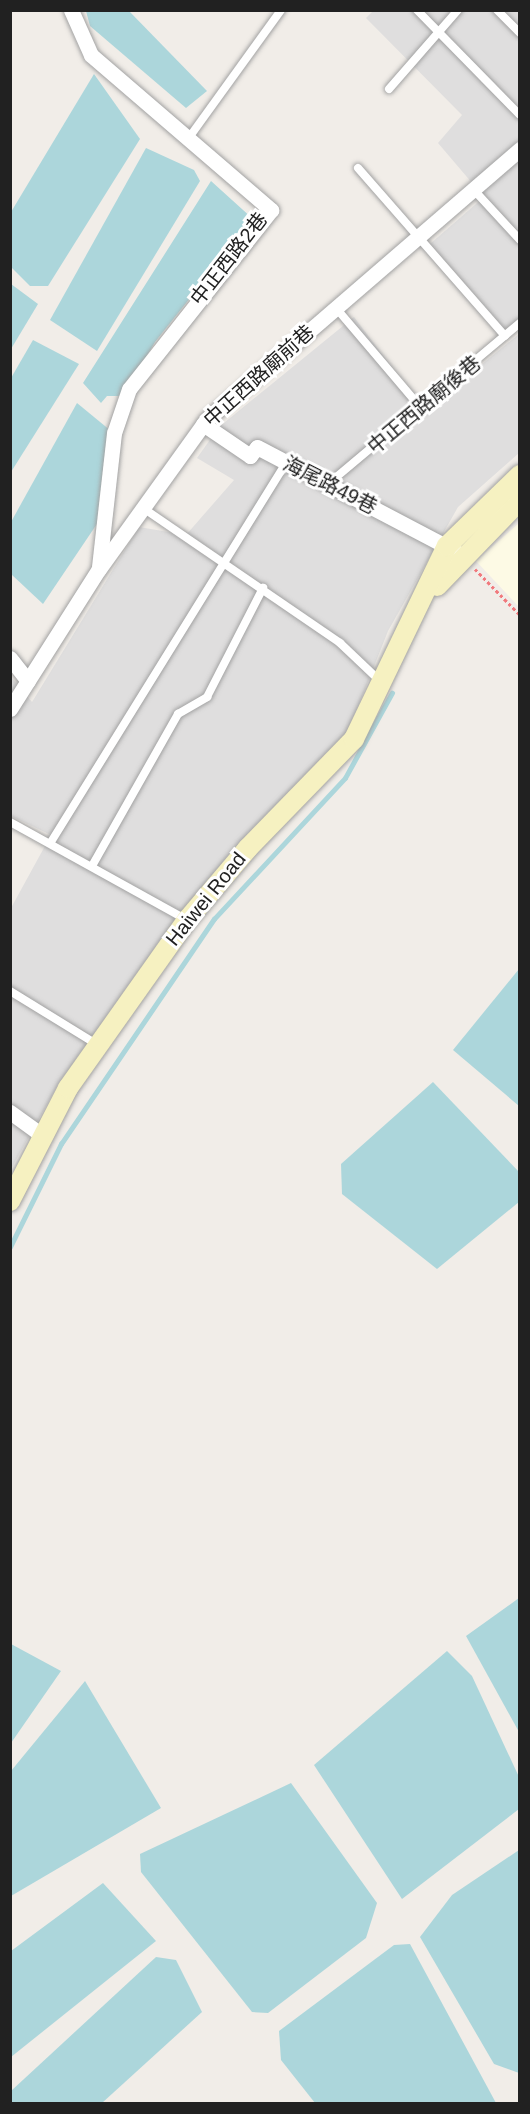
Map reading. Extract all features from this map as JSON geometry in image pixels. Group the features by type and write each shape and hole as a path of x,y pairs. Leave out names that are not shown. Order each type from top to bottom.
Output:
{"street":[{"name":"中正西路2巷","path":"71,10 92,55 271,210 129,389 114,433 99,569"},
{"name":"中正西路廟前巷","path":"10,709 99,569 203,424 519,148"},
{"name":"海尾路49巷","path":"203,424 250,456 257,447 454,551"},
{"name":"Haiwei Road","path":"10,1201 15,1178 98,1045 187,920 248,848 354,739 416,611 454,551 519,475"},
{"name":"Haiwei Road","path":"454,551 519,500"},
{"path":"10,658 28,681"},
{"path":"10,1112 42,1135"}],"lane":[{"path":"188,139 281,10"},
{"path":"417,10 519,115"},
{"path":"389,89 458,10"},
{"path":"497,10 519,33"},
{"path":"358,168 505,336"},
{"path":"473,189 519,240"},
{"path":"336,308 422,409"},
{"name":"中正西路廟後巷","path":"327,484 422,409 519,323"},
{"path":"51,842 223,561 232,554 286,463"},
{"path":"142,507 340,643 381,682"},
{"path":"93,866 178,714 207,697 263,588"},
{"path":"10,822 51,842 187,920"},
{"path":"10,991 98,1045"}],"path":[{"path":"454,551 519,615"}],"shaded area":[{"path":"374,10 519,11 520,320 506,331 430,244 484,197 438,143 462,115 366,18"},
{"path":"354,317 425,411 519,334 519,453 458,507 388,631 346,737 60,1081 11,1169 11,908 51,835 11,816 11,677 32,702 139,527 186,535 234,480 197,458 219,427"},
{"path":"519,523 519,607 476,561"}],"water":[{"path":"86,11 129,11 207,91 186,108 90,26"},
{"path":"94,74 140,139 48,286 30,286 11,267 11,212"},
{"path":"146,148 194,170 200,181 97,351 50,320"},
{"path":"211,181 253,219 155,342 123,396 107,396 101,403 83,383"},
{"path":"11,284 38,304 11,349"},
{"path":"33,340 79,364 11,472 11,378"},
{"path":"77,403 111,431 105,512 43,604 11,574 11,522"},
{"path":"519,969 519,1106 453,1050"},
{"path":"433,1082 520,1173 519,1202 437,1269 342,1194 341,1164"},
{"path":"519,1598 519,1732 466,1636"},
{"path":"11,1644 61,1671 11,1743"},
{"path":"447,1651 472,1676 519,1777 519,1809 402,1899 314,1765"},
{"path":"85,1681 161,1808 11,1896 11,1771"},
{"path":"291,1783 377,1903 366,1938 268,2013 252,2012 141,1872 140,1854"},
{"path":"519,1850 519,2073 494,2064 420,1937 452,1895"},
{"path":"103,1883 156,1941 11,2057 11,1951"},
{"path":"410,1944 496,2103 315,2103 281,2060 279,2031 394,1945"},
{"path":"156,1957 176,1960 202,2012 102,2103 11,2103 11,2091"}],"waterway":[{"path":"10,1247 61,1144 214,919 345,778 392,693"}]}
